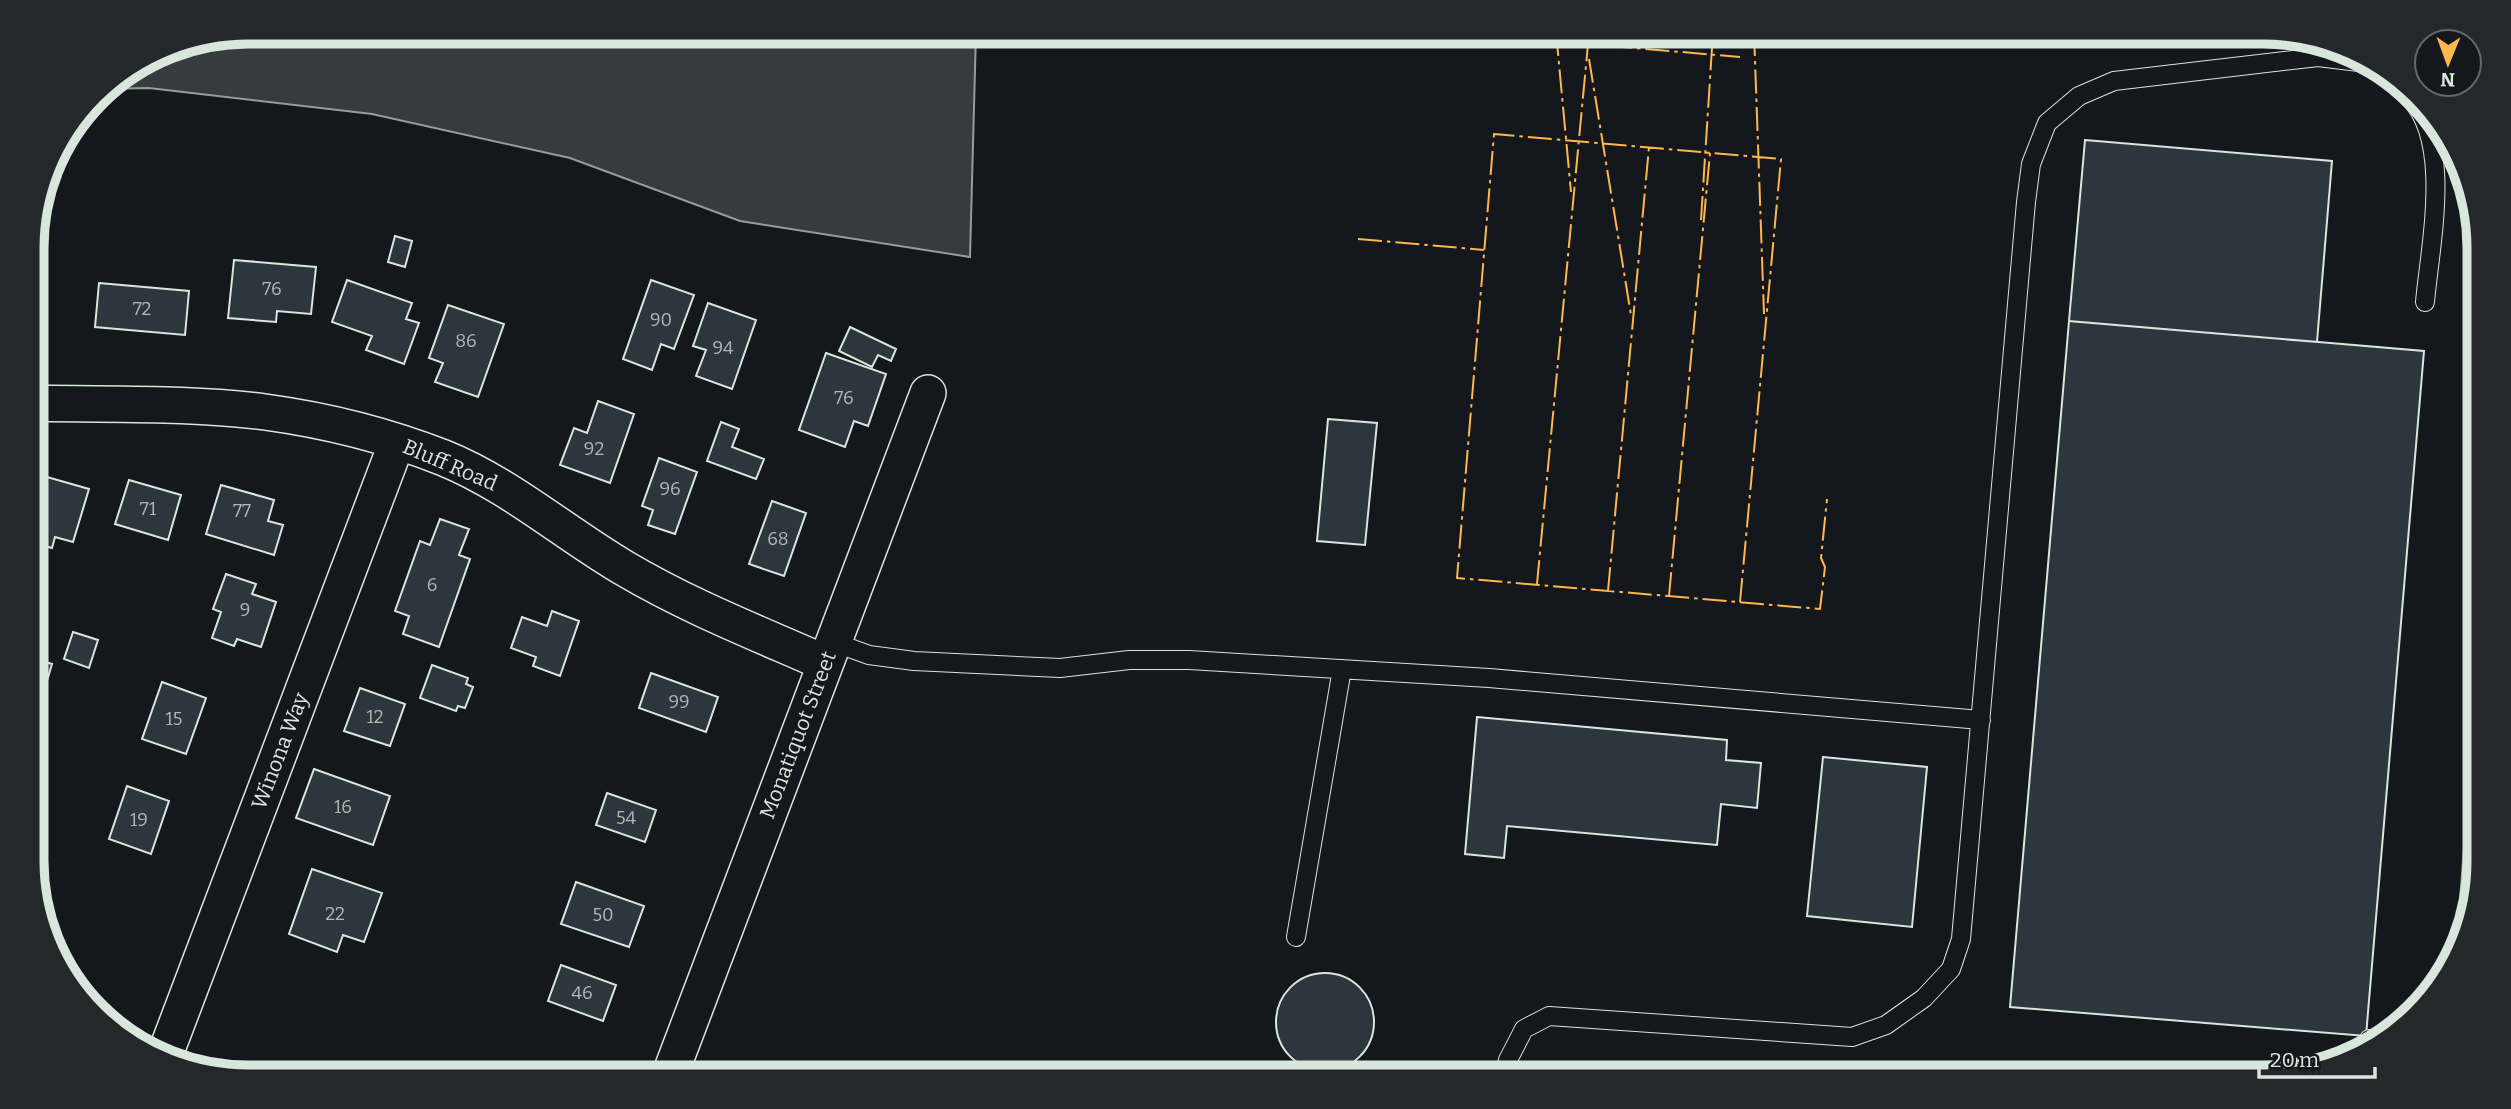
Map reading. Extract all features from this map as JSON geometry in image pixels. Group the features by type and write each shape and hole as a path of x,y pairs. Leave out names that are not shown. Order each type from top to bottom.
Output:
{"street":[{"name":"Monatiquot Street","path":"674,1065 928,393"},
{"name":"Bluff Road","path":"44,403 193,407 266,412 340,427 397,443 443,458 498,484 621,566 671,595 829,652"},
{"name":"Winona Way","path":"167,1049 397,443"}],"lane":[{"path":"1507,1065 1524,1029 1549,1016 1852,1037 1886,1026 1924,998 1951,969 1961,939 2026,202 2031,164 2047,123 2079,96 2113,81 2318,57 2343,60"},
{"path":"2424,123 2432,141 2437,175 2425,302"},
{"path":"829,652 914,661 1060,668 1129,660 1189,660 1342,669 1489,678 1980,720"},
{"path":"1296,937 1342,669"}],"shaded area":[{"path":"235,44 976,44 970,257 740,221 570,158 372,114 149,88 120,89 170,59 208,48"},
{"path":"2467,808 2467,874 2459,918"}],"building":[{"path":"2091,44 2133,44 2133,47 2091,47"},
{"path":"2085,140 2332,161 2317,342 2069,321"},
{"path":"395,236 412,241 405,267 388,262"},
{"path":"234,260 316,267 311,314 277,311 276,322 228,318"},
{"path":"347,280 412,303 406,319 419,323 404,364 366,350 372,336 332,322"},
{"path":"651,280 694,295 674,349 661,344 652,370 623,359"},
{"path":"99,283 189,291 185,335 95,327"},
{"path":"708,303 756,320 732,389 696,376 706,350 693,346"},
{"path":"448,305 504,324 478,397 435,382 443,363 429,358"},
{"path":"2069,321 2424,351 2366,1036 2010,1007"},
{"path":"850,327 896,349 891,361 878,355 872,367 839,351"},
{"path":"826,353 886,374 868,426 854,421 845,447 799,430"},
{"path":"598,401 634,414 610,483 560,465 574,428 587,433"},
{"path":"1328,419 1377,423 1365,545 1317,541"},
{"path":"721,422 739,429 732,447 764,459 756,479 707,461"},
{"path":"659,458 697,472 675,534 648,525 653,510 642,506"},
{"path":"44,476 89,489 73,542 55,537 52,548 44,546"},
{"path":"129,480 181,495 168,540 115,524"},
{"path":"221,485 274,500 268,521 283,525 274,555 206,534"},
{"path":"772,501 806,513 784,576 749,564"},
{"path":"440,519 469,529 459,555 470,559 439,647 403,634 409,616 395,611 420,541 430,545"},
{"path":"226,574 256,584 252,594 276,602 261,647 237,639 234,646 212,638 221,612 213,609"},
{"path":"552,611 579,621 560,676 533,666 536,657 511,648 522,617 547,626"},
{"path":"73,632 98,640 89,668 64,659"},
{"path":"44,661 52,664 44,691"},
{"path":"432,665 468,678 466,684 473,687 465,708 458,706 456,711 420,698"},
{"path":"651,673 718,697 706,732 639,708"},
{"path":"162,682 206,698 186,754 142,739"},
{"path":"360,688 405,704 390,746 344,731"},
{"path":"1477,717 1727,740 1726,760 1761,763 1757,808 1721,804 1717,845 1507,826 1504,858 1465,854"},
{"path":"1823,757 1927,767 1912,927 1807,916"},
{"path":"314,769 390,796 373,845 296,818"},
{"path":"127,786 169,801 151,854 109,839"},
{"path":"607,793 656,810 645,842 596,825"},
{"path":"312,869 382,893 364,942 343,935 337,952 289,934"},
{"path":"576,882 644,906 629,947 561,924"},
{"path":"561,965 616,985 603,1021 548,1001"},
{"path":"1325,973 1344,976 1360,987 1371,1003 1371,1041 1360,1057 1349,1065 1301,1065 1290,1057 1279,1041 1276,1022 1279,1003 1290,987 1306,976"}],"power":[{"path":"1557,44 1571,192"},
{"path":"1537,584 1588,44 1740,57"},
{"path":"1701,220 1712,44"},
{"path":"1754,44 1764,314"},
{"path":"1589,59 1631,315"},
{"path":"1740,602 1781,159 1494,134 1457,578 1820,609 1825,567 1821,558 1827,499"},
{"path":"1608,591 1649,147"},
{"path":"1669,596 1710,153"},
{"path":"1358,239 1484,250"}]}
